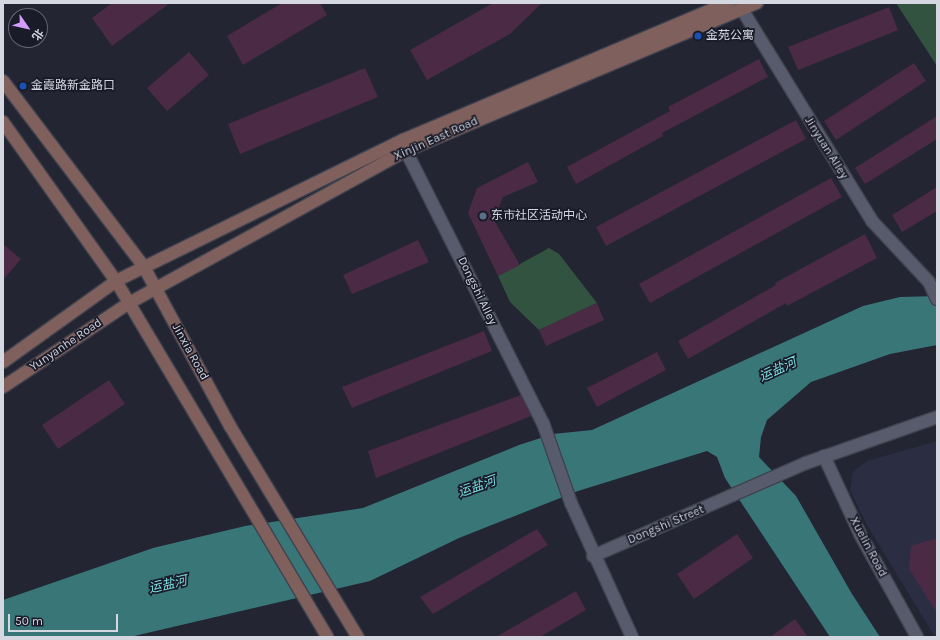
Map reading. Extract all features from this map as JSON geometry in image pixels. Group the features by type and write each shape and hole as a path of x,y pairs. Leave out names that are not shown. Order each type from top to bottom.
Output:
{"main road":[{"name":"Xinjin East Road","path":"116,281 403,140 728,3"},
{"name":"Xinjin East Road","path":"129,303 406,151 739,6 757,3"},
{"name":"Jinxia Road","path":"3,81 144,267 230,426 358,637"},
{"path":"3,122 116,281 327,637"},
{"name":"Yunyanhe Road","path":"3,362 116,281"},
{"name":"Yunyanhe Road","path":"3,387 129,303"}],"street":[{"name":"Jinyuan Alley","path":"739,6 872,221 929,282 937,299"},
{"name":"Dongshi Alley","path":"406,151 546,433 571,503 593,556 632,637"},
{"name":"Dongshi Street","path":"593,556 740,494 806,463 937,417"},
{"name":"Xuelin Road","path":"824,456 860,534 917,637"}],"shaded area":[{"path":"896,3 937,3 937,66"},
{"path":"549,248 559,254 597,303 539,330 510,302 498,276"},
{"path":"937,441 937,637 935,637 867,525 850,490 853,472 867,461"}],"water":[{"name":"运盐河","path":"937,296 937,345 890,354 811,382 767,420 761,437 759,457 796,496 852,594 880,637 830,637 725,478 717,457 707,451 578,491 459,538 370,581 130,637 3,637 3,600 153,548 245,526 363,508 519,445 553,434 592,430 863,306 900,297"}],"building":[{"path":"112,3 170,3 112,46 92,18"},
{"path":"282,3 320,3 327,15 243,65 227,36"},
{"path":"493,3 542,3 510,34 427,80 410,50"},
{"path":"889,7 898,30 798,70 788,47"},
{"path":"189,52 209,75 167,111 147,88"},
{"path":"759,59 768,77 662,133 663,136 576,184 567,167 670,111 668,107"},
{"path":"914,63 926,81 836,140 824,121"},
{"path":"365,68 378,97 240,154 228,124"},
{"path":"937,116 937,139 865,184 855,168"},
{"path":"796,120 806,139 606,246 596,227"},
{"name":"东市社区活动中心","path":"528,162 538,182 503,197 494,220 520,265 498,276 468,213 477,188"},
{"path":"831,178 842,197 650,303 639,284"},
{"path":"937,187 937,211 902,232 892,215"},
{"path":"865,234 877,258 787,306 786,303 688,359 678,341 776,285 775,283"},
{"path":"418,240 429,262 352,294 343,275"},
{"path":"3,244 21,259 3,280"},
{"path":"597,303 604,320 546,346 539,330"},
{"path":"484,331 492,351 352,408 342,387"},
{"path":"657,352 666,370 597,407 587,388"},
{"path":"109,380 125,404 58,449 42,425"},
{"path":"521,395 531,416 376,478 368,451"},
{"path":"537,529 548,545 433,614 420,597"},
{"path":"737,534 753,558 694,599 677,574"},
{"path":"937,538 937,613 909,569 911,546"},
{"path":"576,591 586,610 540,637 496,637"},
{"path":"795,619 808,637 770,637"}],"place":[{"name":"金苑公寓","path":"698,36"},
{"name":"金霞路新金路口","path":"23,86"},
{"name":"东市社区活动中心","path":"483,216"}]}
